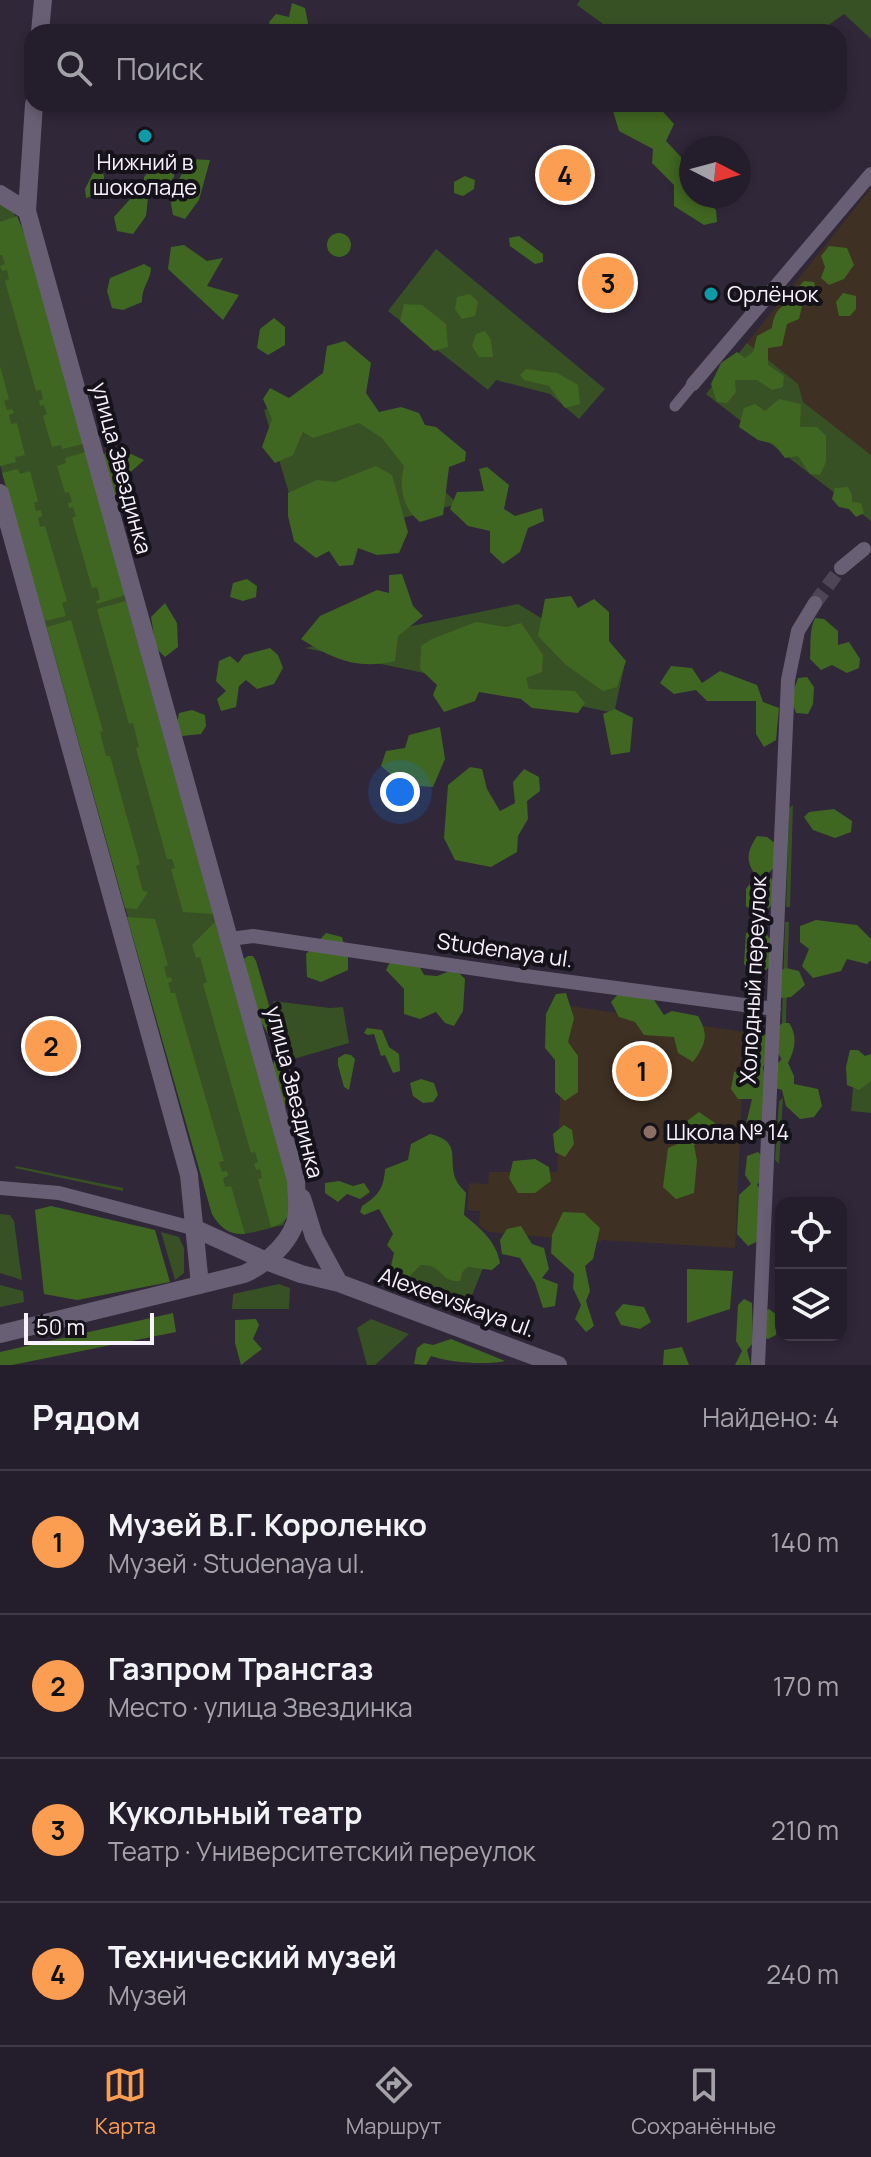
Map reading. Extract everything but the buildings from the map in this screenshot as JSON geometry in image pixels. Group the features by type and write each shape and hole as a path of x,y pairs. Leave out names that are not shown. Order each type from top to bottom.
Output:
{"street":[{"path":"41,24 43,0"},
{"name":"улица Звездинка","path":"33,112 27,211 296,1180 297,1214 293,1229 266,1261"},
{"path":"675,406 871,174"},
{"path":"0,194 27,211"},
{"path":"0,493 189,1175 200,1285"},
{"path":"841,568 864,549"},
{"name":"Холодный переулок","path":"758,1365 788,680 798,631 815,603"},
{"name":"Studenaya ul.","path":"230,939 253,936 774,1009"},
{"path":"296,1180 314,1237 339,1283"},
{"path":"0,1188 59,1193 196,1229 266,1261"},
{"path":"0,1334 244,1274 266,1261"},
{"name":"Alexeevskaya ul.","path":"266,1261 339,1283 558,1365"}],"shaded area":[{"path":"871,188 871,521 706,394"},
{"name":"Школа № 14","path":"564,1005 745,1032 735,1248 601,1242 488,1232 479,1225 480,1211 467,1210 469,1183 488,1184 489,1172 557,1172"}],"green space":[{"path":"580,0 871,0 871,39 844,14 830,24 603,24 577,5"},
{"path":"292,3 305,8 308,24 270,24 276,14 289,17"},
{"path":"613,112 663,112 674,124 666,141 679,155 679,208 714,208 717,222 704,225 674,206 674,185 652,163 653,149 619,131"},
{"path":"189,159 210,160 199,200 185,219 173,215 170,198"},
{"path":"159,160 174,164 174,177 160,197 148,198 146,216 133,234 117,231 114,217 132,197 144,194 144,177"},
{"path":"98,171 104,175 104,180 93,196 86,198 85,189 93,173"},
{"path":"465,176 475,180 474,189 463,196 454,193 454,182"},
{"path":"0,202 13,212 22,227 293,1201 283,1225 235,1233 219,1224 212,1214 0,465"},
{"path":"17,216 26,238 83,444 62,449 61,445 52,447 43,416 47,414 44,405 40,406 39,401 43,399 41,390 36,391 5,281 9,279 7,270 2,271 0,266 5,264 0,255 0,222"},
{"path":"339,233 348,236 351,245 348,254 339,257 330,254 327,245 330,236"},
{"path":"519,236 543,254 543,262 535,264 510,246 509,238"},
{"path":"184,245 207,261 223,258 207,286 239,295 223,320 168,269 171,247"},
{"path":"829,246 847,248 854,265 844,279 829,285 821,278 825,267 821,256"},
{"path":"436,249 605,389 579,419 550,394 496,380 488,390 388,311"},
{"path":"144,264 151,268 142,302 123,310 112,308 107,291 110,278"},
{"path":"804,281 814,282 818,296 811,305 802,306 799,319 787,324 782,346 768,348 768,365 784,376 783,387 772,390 757,380 735,380 736,392 727,403 717,402 711,384 721,363 737,352 745,358 753,352 757,336 772,328 774,317 782,307 796,301 795,290"},
{"path":"843,293 856,296 856,309 850,316 839,316 836,302"},
{"path":"470,294 478,302 475,316 462,319 455,309 457,297"},
{"path":"404,304 422,305 446,324 448,347 434,351 400,321"},
{"path":"274,318 285,327 285,345 268,355 257,348 260,329"},
{"path":"485,331 491,340 493,357 479,357 472,346 476,334"},
{"path":"345,341 371,363 366,393 379,412 401,407 419,413 425,425 436,427 466,452 465,461 449,467 443,515 420,522 414,516 403,497 404,466 382,438 359,423 313,438 303,432 293,455 275,463 262,447 272,419 263,399 270,388 289,398 323,373 327,346"},
{"path":"747,343 798,384 803,402 871,455 871,521 706,394"},
{"path":"0,366 9,399 4,401 7,410 12,409 14,413 9,415 11,424 17,423 25,455 15,457 16,462 0,466"},
{"path":"526,369 557,373 578,385 580,404 565,408 549,386 524,380 520,375"},
{"path":"337,389 458,504 304,543 264,410"},
{"path":"779,399 801,404 800,427 817,427 826,436 826,462 820,475 810,474 798,456 785,458 774,444 758,440 739,427 744,408 755,404 765,411"},
{"path":"85,452 125,595 97,604 96,601 100,599 97,587 92,588 72,518 76,516 73,507 69,508 68,503 72,502 69,492 65,493 57,466 66,463 65,458"},
{"path":"106,452 131,454 144,460 124,478 129,498 124,507 115,500 101,458"},
{"path":"376,466 392,475 408,532 399,553 377,555 358,548 353,565 339,566 329,551 316,558 294,541 288,516 288,493 317,480 335,482"},
{"path":"487,467 509,485 504,509 515,516 542,508 544,521 528,528 520,552 503,564 490,552 490,531 468,526 450,509 457,492 484,491 479,469"},
{"path":"18,469 20,474 30,471 38,501 34,503 36,511 41,510 42,516 38,518 40,527 45,526 67,601 62,603 66,616 45,621 2,473"},
{"path":"848,487 852,502 861,503 864,513 856,517 832,499 835,488"},
{"path":"402,574 413,606 423,616 398,636 395,661 369,664 346,661 301,639 320,616 377,590 389,593 389,575"},
{"path":"247,579 257,586 256,597 243,601 230,597 233,583"},
{"path":"571,596 578,608 594,599 609,612 609,641 626,661 617,687 603,691 566,665 538,636 545,599"},
{"path":"126,601 213,914 183,912 171,869 175,868 172,859 167,859 136,748 139,747 133,723 129,724 97,609"},
{"path":"165,603 177,623 178,647 165,657 156,648 151,617"},
{"path":"518,604 624,668 614,713 305,648"},
{"path":"815,618 824,619 838,631 838,645 849,642 860,659 859,668 847,673 832,665 821,670 810,659"},
{"path":"71,620 103,731 100,732 106,756 110,756 140,864 136,866 143,891 148,892 137,909 125,908 47,627"},
{"path":"476,622 506,627 521,623 543,655 542,672 526,678 529,689 575,691 585,703 578,713 532,708 521,699 479,692 475,701 444,712 433,695 437,685 420,669 421,646"},
{"path":"270,648 278,655 283,668 274,684 257,689 246,680 239,686 236,707 221,711 217,699 226,691 216,681 219,661 230,656 238,663 244,655"},
{"path":"671,666 692,668 702,683 720,671 757,685 763,702 779,708 776,740 764,747 756,734 756,701 707,701 696,690 674,694 660,683"},
{"path":"807,677 814,687 813,704 808,714 796,713 791,698 798,678"},
{"path":"615,709 633,718 630,752 611,755 603,714"},
{"path":"192,710 205,715 206,726 201,734 182,736 177,724 179,713"},
{"path":"440,727 445,759 433,787 403,785 381,766 386,751 405,748 409,735"},
{"path":"470,767 482,769 487,789 500,811 515,803 513,782 524,769 539,777 540,791 527,801 528,819 518,836 517,852 491,867 455,860 444,838 448,785"},
{"path":"793,805 790,907 786,907 789,808"},
{"path":"834,809 852,821 851,832 835,838 813,830 804,817 809,812"},
{"path":"757,836 767,837 776,844 776,865 768,874 776,885 772,905 759,916 746,906 746,889 756,876 749,856"},
{"path":"127,917 155,919 168,965 164,967 167,978 171,977 172,981 168,983 171,993 175,993 224,1161 219,1162 222,1172 227,1171 228,1176 223,1178 225,1187 231,1186 245,1234 225,1229 212,1214"},
{"path":"816,920 857,925 871,939 871,960 867,964 847,959 841,971 813,978 802,966 809,949 800,942 800,926"},
{"path":"215,922 293,1201 286,1218 271,1227 258,1179 262,1178 260,1169 256,1170 254,1164 258,1162 255,1152 251,1153 203,984 207,982 200,957 196,958 192,945"},
{"path":"785,922 789,922 784,1085 780,1082"},
{"path":"762,928 772,942 771,966 756,977 744,964 746,933"},
{"path":"326,933 342,937 348,970 321,982 307,977 306,954"},
{"path":"253,956 256,961 299,1108 296,1116 280,1101 271,1068 274,1048 253,1001 244,959"},
{"path":"393,956 414,956 424,975 437,976 455,969 465,979 463,1011 454,1026 445,1023 436,1012 420,1019 404,1014 404,989 386,970"},
{"path":"786,968 799,971 805,985 791,997 780,998 774,973"},
{"path":"620,992 654,1000 664,1015 672,1011 698,1016 704,1029 704,1039 693,1062 678,1053 674,1037 644,1035 635,1022 619,1017 611,1002"},
{"path":"566,993 574,1018 568,1042 578,1056 578,1092 565,1101 555,1092 555,1060 545,1048 546,1014 556,994"},
{"path":"273,1001 343,1007 349,1043 290,1060"},
{"path":"789,1023 794,1033 794,1048 788,1063 794,1084 818,1089 822,1106 814,1117 800,1119 786,1106 782,1090 775,1088 775,1066 782,1059 775,1050 777,1027"},
{"path":"367,1028 382,1030 389,1047 399,1054 400,1071 393,1073 385,1055 381,1056 374,1034 364,1033"},
{"path":"762,1031 769,1040 769,1057 763,1067 768,1094 765,1130 754,1135 745,1128 752,1099 738,1099 731,1089 734,1072 750,1068 744,1052 747,1036"},
{"path":"850,1050 858,1050 865,1056 871,1054 871,1081 859,1090 847,1085 846,1067"},
{"path":"345,1054 355,1059 349,1090 344,1087 338,1065 338,1058"},
{"path":"855,1064 871,1066 871,1113 851,1111"},
{"path":"421,1079 434,1083 438,1095 433,1102 423,1103 413,1096 410,1083"},
{"path":"783,1098 779,1164 775,1160 779,1101"},
{"path":"699,1112 715,1123 714,1136 694,1145 697,1161 694,1193 676,1199 663,1187 668,1148 689,1139 687,1121"},
{"path":"564,1125 572,1130 574,1144 565,1157 555,1152 553,1134"},
{"path":"430,1134 440,1137 451,1147 454,1174 466,1193 464,1215 491,1242 500,1263 492,1270 468,1267 460,1281 448,1279 428,1265 421,1265 405,1281 395,1280 389,1274 394,1253 387,1245 393,1234 379,1209 364,1215 360,1212 362,1206 379,1191 385,1169 408,1160 411,1144"},
{"path":"758,1152 764,1158 764,1175 757,1185 762,1193 760,1240 748,1246 737,1234 739,1195 751,1184 745,1175 747,1156"},
{"path":"535,1159 549,1167 551,1181 535,1193 518,1193 509,1178 513,1161"},
{"path":"15,1168 123,1188 123,1191"},
{"path":"339,1181 353,1186 364,1183 370,1192 360,1199 347,1194 338,1202 325,1193 325,1183"},
{"path":"51,1206 155,1230 170,1282 77,1300 44,1294 35,1210"},
{"path":"563,1212 584,1213 600,1228 593,1259 585,1266 590,1291 586,1301 594,1326 586,1332 575,1319 581,1305 573,1288 574,1274 551,1253 552,1235"},
{"path":"0,1214 10,1215 14,1221 22,1280 0,1273"},
{"path":"521,1226 532,1244 544,1248 549,1269 542,1278 558,1284 555,1306 543,1308 535,1283 520,1258 502,1254 500,1240 507,1229"},
{"path":"161,1232 179,1237 184,1248 184,1273 175,1280"},
{"path":"432,1264 440,1270 462,1273 468,1267 483,1268 467,1308 395,1280 405,1281 421,1265"},
{"path":"687,1269 733,1271 730,1309 687,1323"},
{"path":"279,1284 290,1288 289,1309 232,1309 233,1294"},
{"path":"0,1285 23,1291 24,1302 0,1307"},
{"path":"744,1299 752,1303 753,1343 747,1350 751,1365 735,1365 742,1351 736,1341 738,1305"},
{"path":"623,1304 644,1307 651,1322 640,1329 621,1325 615,1313"},
{"path":"769,1309 775,1314 775,1336 768,1339 760,1335 761,1314"},
{"path":"173,1313 176,1332 0,1365 0,1352"},
{"path":"256,1319 259,1325 253,1339 262,1349 241,1365 235,1343 235,1320"},
{"path":"371,1319 409,1334 375,1365 367,1365 357,1328"},
{"path":"451,1339 505,1361 469,1363 431,1356 426,1365 414,1364 417,1348 424,1343 433,1345"},
{"path":"682,1347 689,1365 663,1365 664,1350"}],"tunnel":[{"path":"815,603 841,568"}],"place":[{"name":"Нижний в шоколаде","path":"145,136"},
{"name":"Технический музей","path":"565,175"},
{"name":"Кукольный театр","path":"608,283"},
{"name":"Орлёнок","path":"711,294"},
{"name":"Газпром Трансгаз","path":"51,1046"},
{"name":"Музей В.Г. Короленко","path":"642,1071"},
{"name":"Школа № 14","path":"650,1132"}]}
